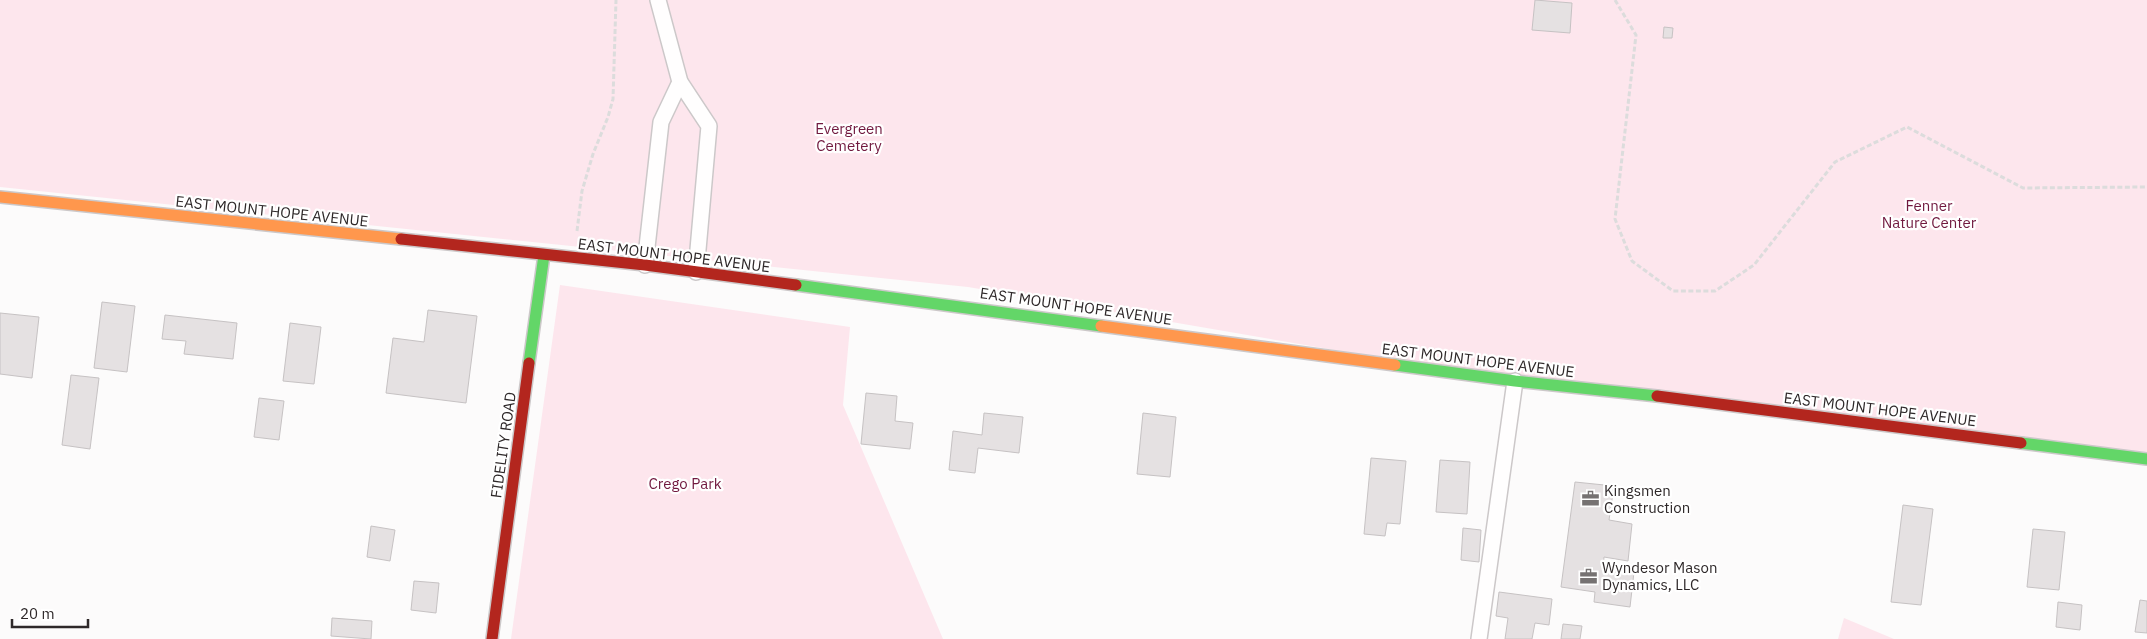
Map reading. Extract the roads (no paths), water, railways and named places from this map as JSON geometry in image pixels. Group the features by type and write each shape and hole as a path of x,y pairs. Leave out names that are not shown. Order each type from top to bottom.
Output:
{"street":[{"name":"EAST MOUNT HOPE AVENUE","path":"0,197 645,265 1515,381 1690,400 2147,458"},
{"name":"FIDELITY ROAD","path":"492,639 544,255"}],"lane":[{"path":"658,0 680,82 709,126 696,272"},
{"path":"645,265 661,122 680,82"},
{"path":"1479,639 1515,381"}],"place":[{"name":"Kingsmen Construction","path":"1590,499"},
{"name":"Wyndesor Mason Dynamics, LLC","path":"1588,576"}],"park label":[{"name":"Evergreen Cemetery","path":"849,136"},
{"name":"Fenner Nature Center","path":"1929,214"},
{"name":"Crego Park","path":"685,483"}]}
